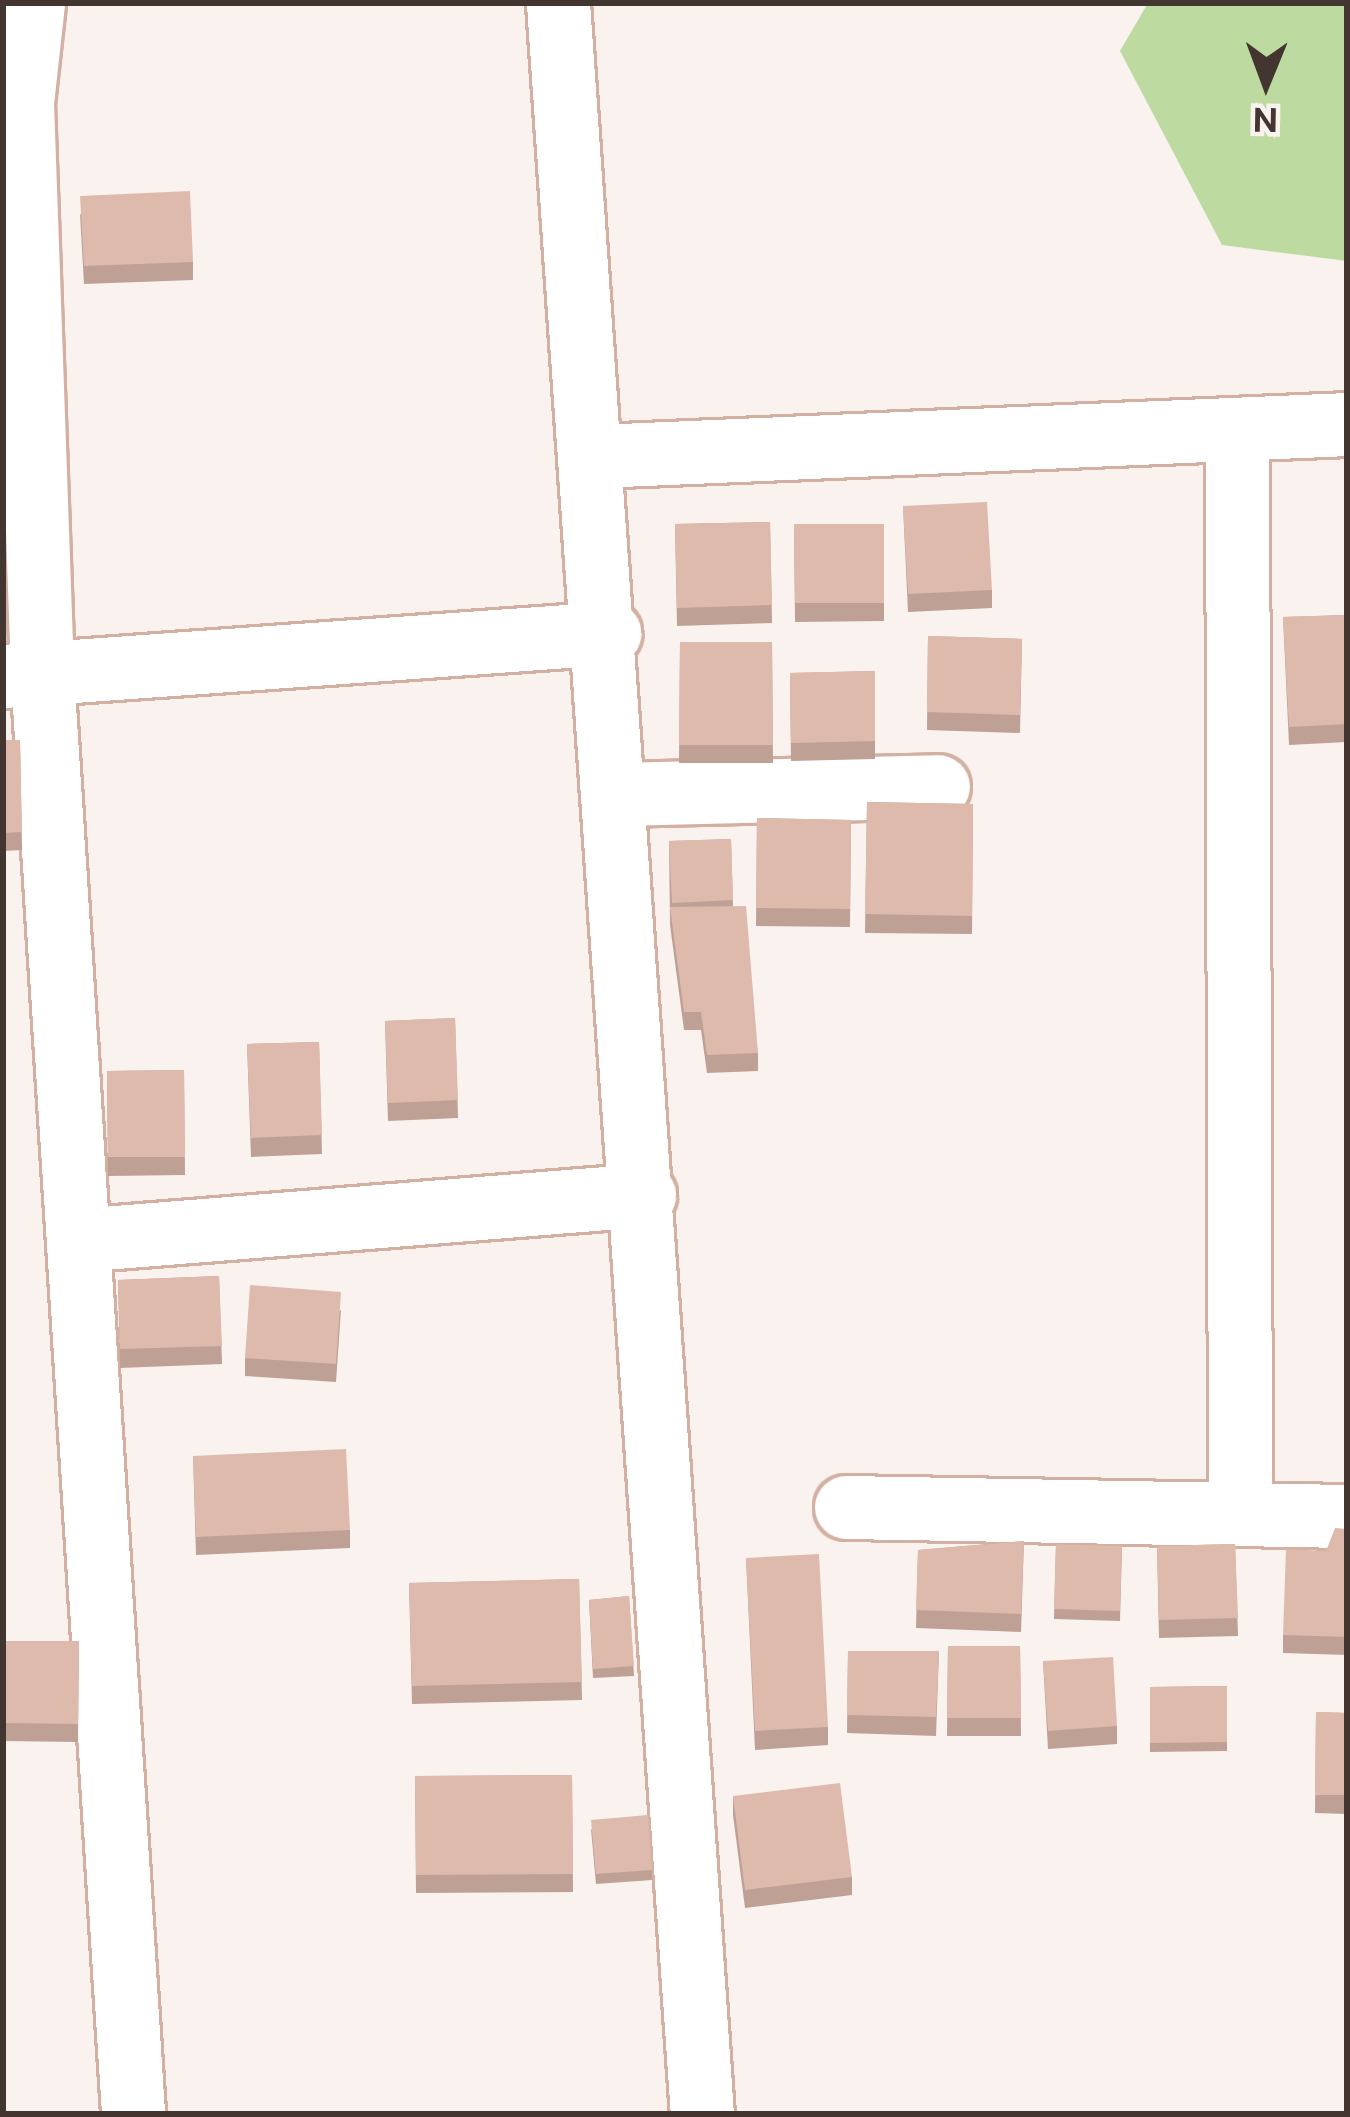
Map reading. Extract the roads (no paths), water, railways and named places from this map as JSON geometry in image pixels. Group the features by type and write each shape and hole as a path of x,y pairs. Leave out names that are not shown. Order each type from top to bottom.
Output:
{"street":[{"path":"33,3 22,103 23,675 78,1240 133,2114"},
{"path":"558,3 597,456 702,2114"},
{"path":"597,456 1347,424"},
{"path":"1237,429 1240,1514"},
{"path":"23,675 608,633"},
{"path":"619,794 938,786"},
{"path":"78,1240 644,1195"},
{"path":"847,1507 1347,1516"}]}
